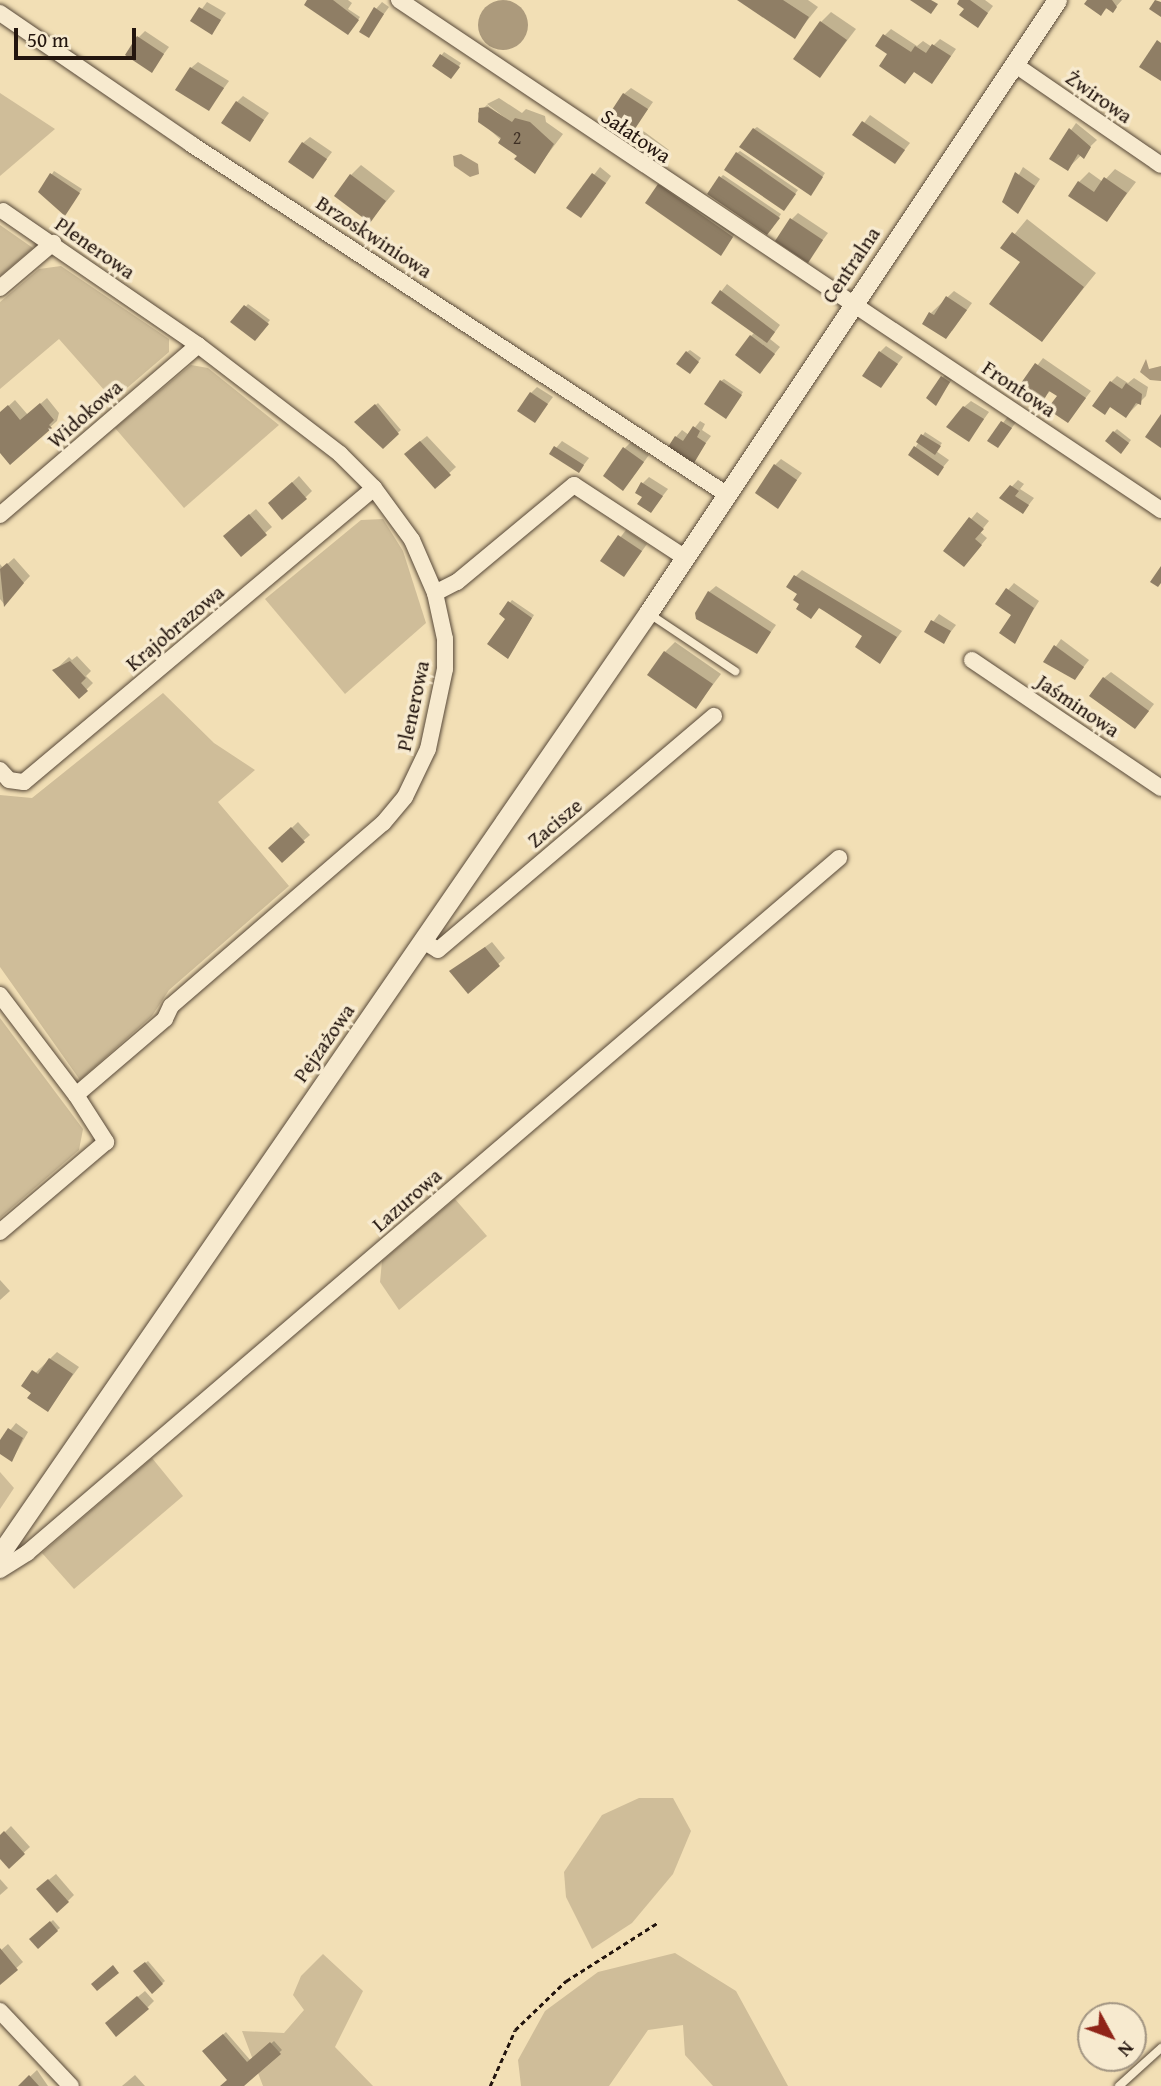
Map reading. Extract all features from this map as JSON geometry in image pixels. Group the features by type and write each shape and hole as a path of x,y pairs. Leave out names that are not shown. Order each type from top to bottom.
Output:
{"street":[{"path":"0,12 8,0"},
{"name":"Sałatowa","path":"399,0 853,303"},
{"name":"Centralna","path":"684,557 1014,64 1052,2"},
{"name":"Brzoskwiniowa","path":"0,12 191,144 726,495"},
{"name":"Żwirowa","path":"1014,64 1161,165"},
{"name":"Plenerowa","path":"3,211 198,345 340,454 374,488 412,540 435,593 445,639 445,670 428,749 405,797 383,823 171,1006 165,1019 76,1095"},
{"path":"0,288 53,243"},
{"name":"Frontowa","path":"853,303 1161,510"},
{"name":"Widokowa","path":"0,515 198,345"},
{"path":"435,593 457,582 574,485 684,557"},
{"name":"Krajobrazowa","path":"0,770 9,780 24,782 374,488"},
{"name":"Pejzażowa","path":"0,1554 684,557"},
{"name":"Jaśminowa","path":"972,660 1161,788"},
{"name":"Zacisze","path":"423,941 438,950 714,716"},
{"name":"Lazurowa","path":"0,1570 27,1553 839,858"},
{"path":"0,995 76,1095 106,1142 0,1232"},
{"path":"0,2011 71,2086"}],"lane":[{"path":"648,613 735,671"},
{"path":"1119,2086 1161,2048"}],"path":[{"path":"490,2086 515,2030 566,1981 657,1923"}],"shaded area":[{"path":"503,0 520,8 528,25 520,42 503,50 486,42 478,25 486,8"},
{"path":"0,93 55,129 0,176"},
{"path":"461,154 478,164 479,174 470,177 454,166 453,156"},
{"path":"0,225 33,248 0,276"},
{"path":"61,266 169,339 169,352 113,400 59,339 0,389 0,302 39,269"},
{"path":"1146,359 1149,369 1161,366 1161,381 1150,380 1140,372"},
{"path":"191,365 208,368 279,425 184,508 115,428"},
{"path":"383,519 403,551 426,623 345,694 265,599 361,520"},
{"path":"163,693 214,743 255,770 218,802 289,886 169,990 152,1016 80,1080 0,967 0,795 32,798"},
{"path":"0,1018 83,1129 79,1150 0,1218"},
{"path":"455,1199 487,1236 399,1310 380,1282 382,1261"},
{"path":"152,1458 183,1496 74,1589 42,1553"},
{"path":"0,1472 14,1488 0,1509"},
{"path":"639,1798 673,1798 691,1831 673,1874 632,1923 592,1949 566,1897 564,1872 602,1815"},
{"path":"675,1953 736,1991 788,2086 713,2086 685,2055 683,2025 648,2030 609,2086 521,2086 518,2060 545,2011 598,1972"},
{"path":"323,1954 363,1991 335,2047 373,2086 263,2086 242,2031 284,2033 304,2010 293,1995 301,1976"}],"building":[{"path":"307,0 333,0 359,20 348,35 304,5"},
{"path":"737,0 783,0 809,17 795,39"},
{"path":"910,0 931,0 938,4 931,14"},
{"path":"959,0 970,0 988,13 978,28 959,15 964,9 957,4"},
{"path":"1087,0 1112,0 1117,7 1113,13 1106,8 1101,16 1084,4"},
{"path":"1155,0 1161,2 1161,17 1149,9"},
{"path":"199,7 221,20 212,35 190,21"},
{"path":"374,7 384,14 369,38 359,32"},
{"path":"820,21 847,40 820,78 793,59"},
{"path":"883,34 911,52 915,46 926,53 932,44 951,56 932,84 914,72 905,84 879,66 887,54 875,46"},
{"path":"137,36 164,54 152,73 125,55"},
{"path":"1157,40 1161,43 1161,81 1139,67"},
{"path":"440,54 460,67 451,79 432,66"},
{"path":"190,67 224,88 209,111 175,90"},
{"path":"623,93 648,109 629,138 604,122"},
{"path":"236,101 264,120 250,142 221,123"},
{"path":"488,107 512,122 515,118 530,122 554,144 535,174 514,159 517,156 498,143 501,138 478,122 479,108"},
{"path":"862,121 905,150 895,164 852,135"},
{"path":"753,128 823,177 811,196 739,147"},
{"path":"1069,128 1091,147 1084,159 1078,154 1068,171 1049,159"},
{"path":"635,136 664,157 656,168 627,147"},
{"path":"302,142 327,159 313,179 288,162"},
{"path":"736,152 796,194 784,211 724,170"},
{"path":"1015,172 1035,186 1018,214 1002,202"},
{"path":"50,173 80,193 65,216 38,192"},
{"path":"592,173 606,183 581,218 566,208"},
{"path":"350,174 386,201 370,223 334,196"},
{"path":"719,176 780,218 767,235 707,194"},
{"path":"1104,177 1127,193 1107,222 1068,196 1078,181 1094,192"},
{"path":"658,184 733,237 721,256 645,203"},
{"path":"790,218 823,240 808,263 775,241"},
{"path":"1012,232 1084,287 1042,342 989,304 1020,262 1000,248"},
{"path":"720,290 775,332 767,343 711,303"},
{"path":"946,296 967,310 946,339 922,324 929,312 934,315"},
{"path":"244,305 269,324 255,341 230,322"},
{"path":"750,335 775,354 760,374 735,355"},
{"path":"686,351 699,362 690,374 676,364"},
{"path":"879,351 898,364 881,388 862,376"},
{"path":"1035,363 1086,398 1068,423 1047,409 1057,396 1049,391 1042,403 1021,383"},
{"path":"941,376 950,382 936,406 926,398"},
{"path":"720,380 742,395 726,419 704,404"},
{"path":"1110,381 1122,389 1126,383 1142,394 1141,405 1136,403 1126,418 1110,407 1105,415 1092,406"},
{"path":"530,392 548,404 535,423 517,411"},
{"path":"40,403 54,420 49,425 52,428 10,465 0,453 0,412 8,405 20,420"},
{"path":"375,404 399,434 383,449 354,422"},
{"path":"963,406 984,419 969,442 946,427"},
{"path":"1161,414 1161,448 1145,437"},
{"path":"1001,421 1012,428 998,448 987,441"},
{"path":"693,426 700,431 697,437 706,443 694,463 668,447 675,436 683,441"},
{"path":"1113,431 1129,443 1121,454 1105,441"},
{"path":"921,434 941,446 935,455 916,442"},
{"path":"420,441 451,475 435,489 404,454"},
{"path":"554,446 584,465 579,473 549,454"},
{"path":"914,446 944,467 938,476 908,455"},
{"path":"623,447 644,462 623,491 603,476"},
{"path":"774,464 797,480 778,509 755,493"},
{"path":"292,482 307,499 282,520 268,503"},
{"path":"641,482 663,496 651,513 637,504 642,497 635,493"},
{"path":"1010,485 1019,491 1015,496 1029,505 1023,514 999,498"},
{"path":"249,514 267,535 241,557 223,536"},
{"path":"969,517 984,529 975,539 982,545 964,567 943,551"},
{"path":"618,535 642,551 624,577 600,561"},
{"path":"7,563 24,583 4,607 0,569"},
{"path":"1161,566 1161,583 1158,587 1150,582"},
{"path":"794,575 897,637 880,664 855,647 862,636 824,611 819,608 811,619 796,609 799,604 793,600 797,594 786,587"},
{"path":"1006,588 1034,608 1015,644 999,633 1011,615 995,604"},
{"path":"708,591 771,632 757,654 696,619 695,613"},
{"path":"508,601 532,618 508,659 487,644 505,619 499,614"},
{"path":"931,620 951,631 944,644 924,632"},
{"path":"1054,645 1084,667 1075,680 1043,662"},
{"path":"664,651 713,684 696,709 647,675"},
{"path":"70,661 86,678 81,683 88,691 79,699 52,670"},
{"path":"1103,677 1149,711 1135,729 1089,696"},
{"path":"291,827 305,842 282,863 268,848"},
{"path":"485,947 500,966 468,994 449,971"},
{"path":"49,1358 73,1374 48,1412 27,1398 31,1393 21,1386 32,1370 38,1374"},
{"path":"8,1428 23,1438 12,1462 0,1454 0,1440"},
{"path":"4,1831 25,1854 9,1869 0,1859 0,1835"},
{"path":"48,1879 69,1902 57,1913 36,1889"},
{"path":"50,1921 58,1931 38,1949 29,1939"},
{"path":"0,1948 18,1970 0,1985"},
{"path":"145,1962 163,1984 152,1994 133,1971"},
{"path":"113,1965 119,1973 97,1991 91,1984"},
{"path":"137,1996 149,2009 116,2037 105,2023"},
{"path":"223,2034 247,2062 270,2042 281,2054 244,2086 220,2086 227,2080 202,2051"},
{"path":"29,2075 39,2086 18,2086"}]}
